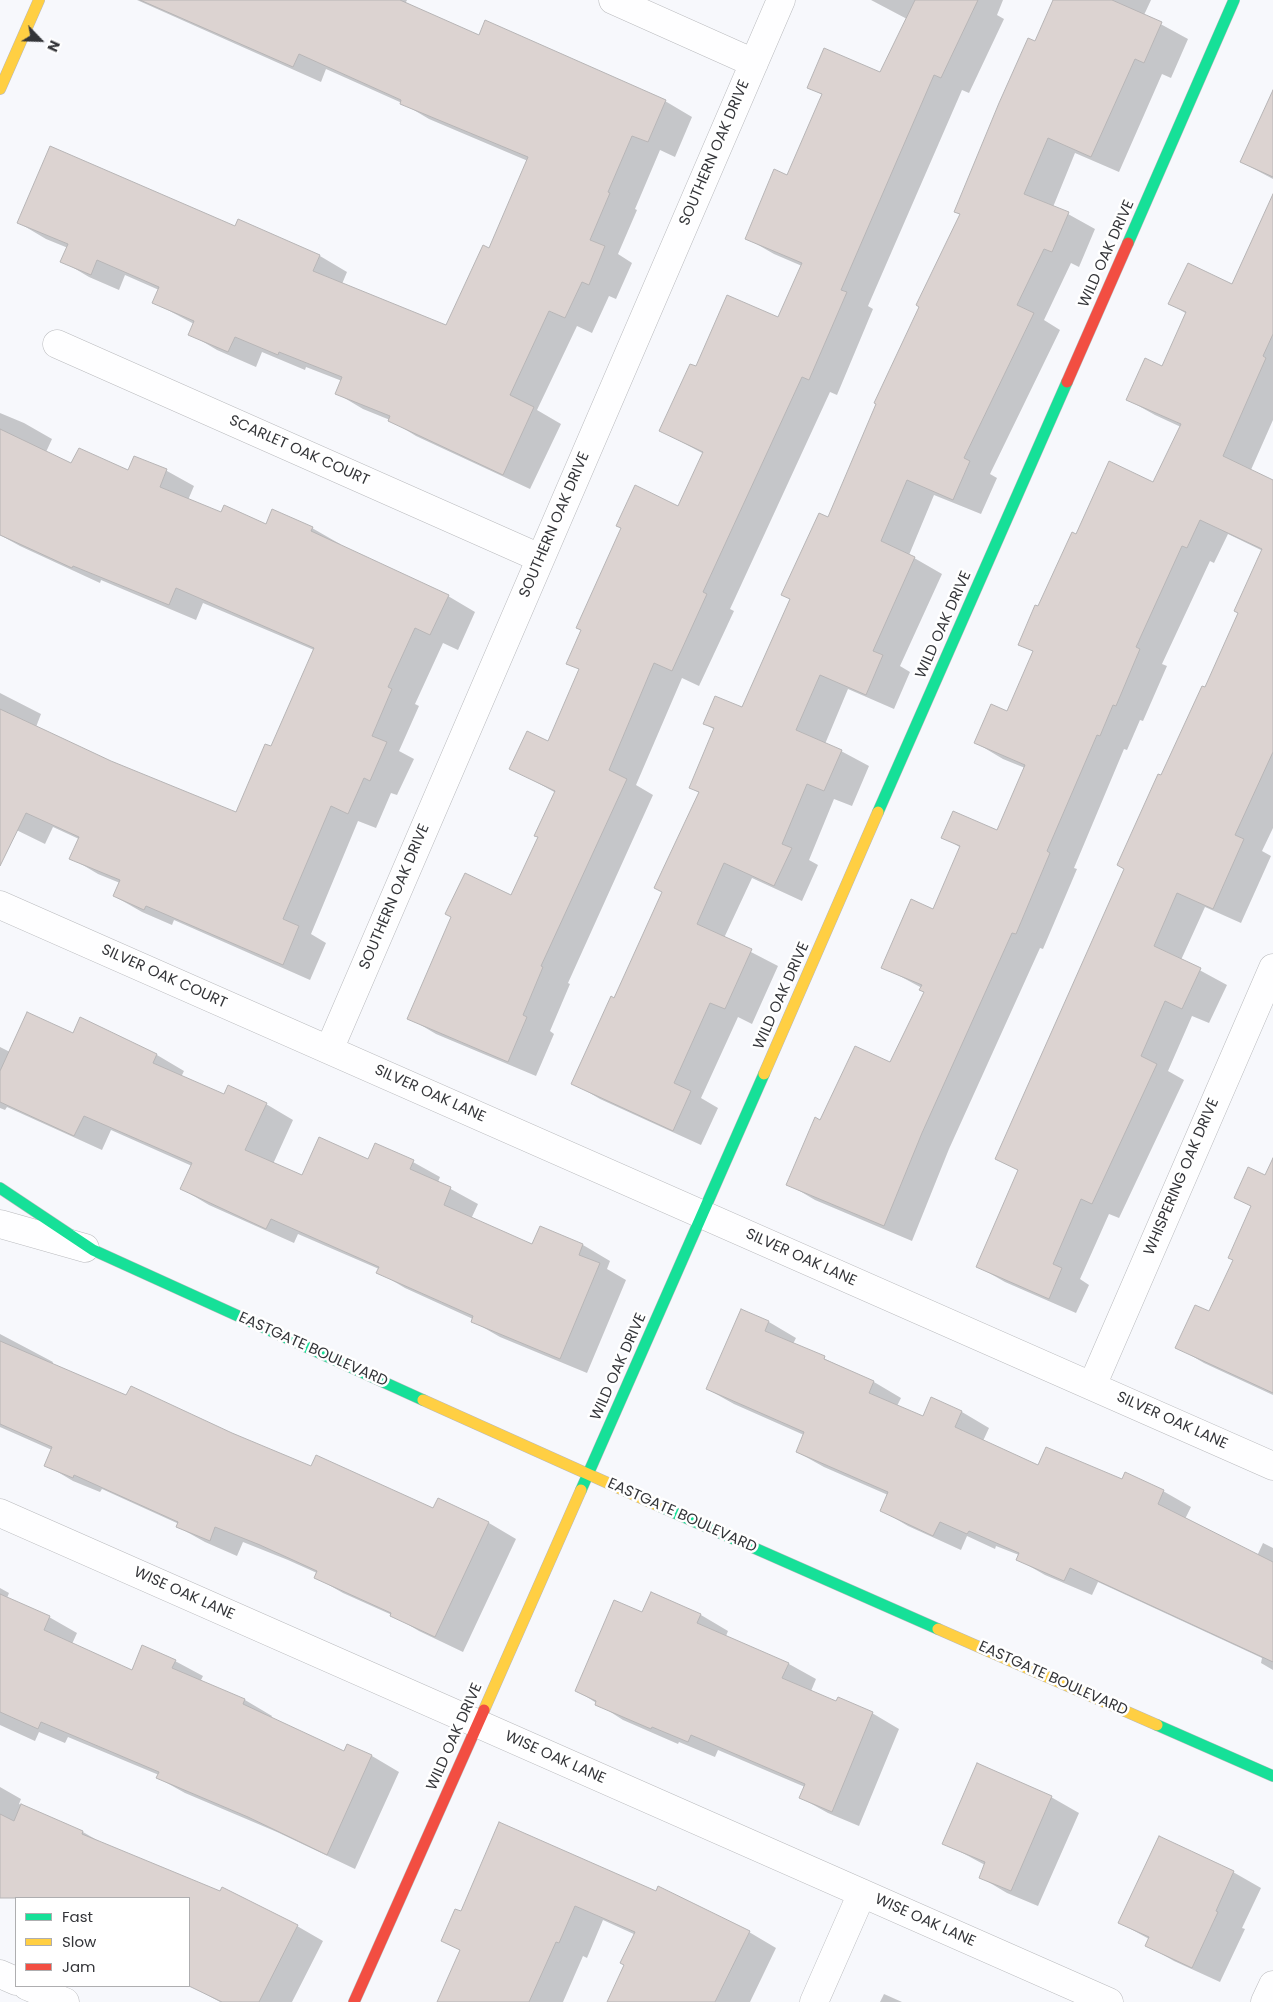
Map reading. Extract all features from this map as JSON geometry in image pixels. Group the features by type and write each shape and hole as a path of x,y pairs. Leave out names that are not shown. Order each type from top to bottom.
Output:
{"street":[{"path":"0,89 39,0"},
{"path":"613,0 754,62"},
{"name":"SOUTHERN OAK DRIVE","path":"329,1050 781,0"},
{"name":"WILD OAK DRIVE","path":"354,2002 588,1475 1234,0"},
{"name":"SCARLET OAK COURT","path":"56,344 540,558"},
{"name":"SILVER OAK COURT","path":"0,905 329,1050"},
{"name":"WHISPERING OAK DRIVE","path":"1092,1386 1273,968"},
{"name":"SILVER OAK LANE","path":"329,1050 1273,1466"},
{"name":"EASTGATE BOULEVARD","path":"0,1188 93,1250"},
{"name":"EASTGATE BOULEVARD","path":"0,1224 93,1250 588,1475 1273,1776"},
{"name":"WISE OAK LANE","path":"0,1513 1109,2002"},
{"path":"814,2002 862,1893"},
{"path":"0,1974 15,1981"},
{"path":"1265,2002 1273,1985"},
{"path":"29,1987 65,2002"}],"building":[{"path":"140,0 400,0 479,35 485,20 666,100 648,142 632,136 608,192 610,193 590,240 605,246 589,285 582,282 565,318 549,311 510,395 534,407 503,475 388,421 390,416 335,394 342,377 279,352 278,355 235,337 228,352 188,335 194,321 152,303 159,287 97,260 91,275 60,262 68,244 17,223 50,146 235,226 238,219 320,255 313,271 446,325 483,245 489,248 528,157 400,104 401,100 299,54 293,67"},
{"path":"915,0 978,0 941,78 934,75 841,290 847,292 809,380 802,377 703,592 707,594 672,671 654,663 609,770 627,779 541,966 543,967 523,1015 527,1017 508,1062 407,1019 451,917 445,914 465,873 511,895 538,837 534,836 555,791 509,769 527,731 548,741 579,669 566,664 581,630 576,628 621,528 616,526 635,485 678,506 703,452 659,431 690,364 696,366 727,295 778,317 802,263 745,239 774,169 787,175 822,94 807,88 824,48 880,72"},
{"path":"1053,0 1112,0 1162,22 1144,63 1135,59 1091,157 1048,138 1024,194 1069,212 1052,252 1044,249 1017,305 1034,313 964,458 970,461 953,500 907,480 881,541 915,557 873,651 883,655 866,695 820,675 796,730 842,750 824,791 807,784 782,844 792,848 774,886 724,863 697,924 752,949 725,1009 710,1003 674,1083 691,1091 673,1131 571,1084 611,996 614,998 662,892 654,888 699,792 689,788 714,728 703,724 715,696 742,707 790,599 781,595 819,513 828,517 876,404 874,403 919,307 916,305 960,214 954,212 999,103 1028,38 1035,41"},
{"path":"1273,90 1273,177 1240,162"},
{"path":"1273,194 1273,334 1263,356 1266,358 1223,456 1273,480 1273,752 1235,835 1244,839 1213,909 1177,893 1154,946 1201,968 1182,1009 1165,1001 1141,1056 1157,1064 1092,1204 1081,1199 1053,1264 1062,1268 1049,1299 976,1267 1018,1170 995,1159 1124,869 1117,865 1158,774 1161,775 1202,686 1205,687 1238,613 1234,611 1262,549 1200,520 1187,548 1182,546 1136,647 1140,649 1116,706 1113,705 1100,736 1097,735 1047,851 1050,853 1016,934 1012,933 922,1133 884,1226 786,1185 815,1117 820,1120 855,1046 890,1062 924,992 919,990 922,985 881,968 911,899 933,909 960,846 941,838 953,811 997,830 1025,765 974,743 991,704 1007,711 1033,651 1018,645 1035,605 1038,606 1072,532 1076,534 1109,461 1153,482 1181,424 1126,400 1145,358 1162,366 1186,312 1168,304 1188,263 1232,284"},
{"path":"0,429 71,463 79,448 128,470 134,456 167,469 160,487 221,512 224,505 266,524 272,509 313,527 311,531 449,595 430,635 415,628 388,687 392,689 372,736 387,742 370,781 364,778 348,814 331,806 283,919 299,926 283,965 146,906 144,910 113,896 120,880 69,859 79,837 26,813 0,866 0,709 111,761 236,812 265,744 271,746 314,648 176,588 169,605 73,566 72,568 0,535"},
{"path":"27,1012 73,1033 80,1017 157,1054 153,1063 224,1094 228,1085 267,1103 245,1150 302,1175 319,1137 368,1159 375,1143 414,1160 410,1169 451,1187 444,1205 532,1244 540,1226 583,1244 579,1255 600,1263 560,1359 471,1322 473,1316 376,1273 379,1267 271,1219 266,1229 180,1189 192,1163 84,1116 74,1136 0,1102 0,1071"},
{"path":"1273,1158 1273,1393 1175,1348 1195,1305 1209,1311 1233,1260 1228,1258 1251,1206 1234,1198 1248,1167 1265,1175"},
{"path":"741,1309 769,1321 765,1331 825,1356 824,1359 874,1381 869,1393 923,1416 931,1397 962,1411 955,1427 1038,1465 1046,1447 1122,1479 1125,1472 1164,1490 1158,1504 1273,1562 1273,1662 1070,1568 1064,1581 1016,1560 1019,1553 969,1531 967,1534 940,1522 933,1536 880,1511 888,1492 796,1452 804,1432 706,1389"},
{"path":"0,1341 126,1395 131,1386 232,1433 311,1466 316,1455 433,1508 438,1498 489,1522 435,1637 390,1616 391,1613 314,1578 317,1571 260,1545 215,1527 210,1541 176,1527 178,1522 74,1475 73,1478 44,1466 52,1447 0,1424"},
{"path":"651,1592 701,1614 697,1623 789,1663 782,1678 836,1701 838,1697 873,1712 832,1812 799,1798 805,1784 691,1735 688,1742 652,1727 651,1729 595,1705 596,1701 575,1691 614,1600 642,1612"},
{"path":"0,1594 50,1616 44,1630 132,1670 142,1645 176,1660 172,1668 245,1699 243,1704 344,1751 347,1744 372,1755 327,1855 248,1817 156,1778 159,1772 41,1722 38,1729 0,1712"},
{"path":"977,1763 1052,1796 1011,1891 979,1878 985,1862 942,1844"},
{"path":"21,1804 83,1831 82,1834 220,1891 222,1887 298,1925 259,2002 222,2002 190,1986 190,1897 0,1898 0,1814 14,1821"},
{"path":"499,1822 656,1891 658,1886 750,1931 715,2002 607,2002 624,1965 620,1963 635,1932 575,1906 559,1943 556,1942 529,2002 437,2002 460,1950 441,1941 455,1909 461,1911"},
{"path":"1159,1836 1234,1871 1216,1911 1218,1912 1192,1968 1145,1946 1149,1937 1118,1923"}],"traffic: fast":[{"path":"1128,243 1234,0"},
{"path":"878,812 1067,382"},
{"path":"581,1490 764,1074"},
{"path":"0,1188 93,1250 423,1400"},
{"path":"659,1506 938,1629"},
{"path":"1157,1725 1273,1776"}],"traffic: slow":[{"path":"0,89 39,0"},
{"path":"764,1074 878,812"},
{"path":"423,1400 659,1506"},
{"path":"484,1710 581,1490"},
{"path":"938,1629 1157,1725"}],"traffic: jam":[{"path":"1067,382 1128,243"},
{"path":"354,2002 484,1710"}]}
